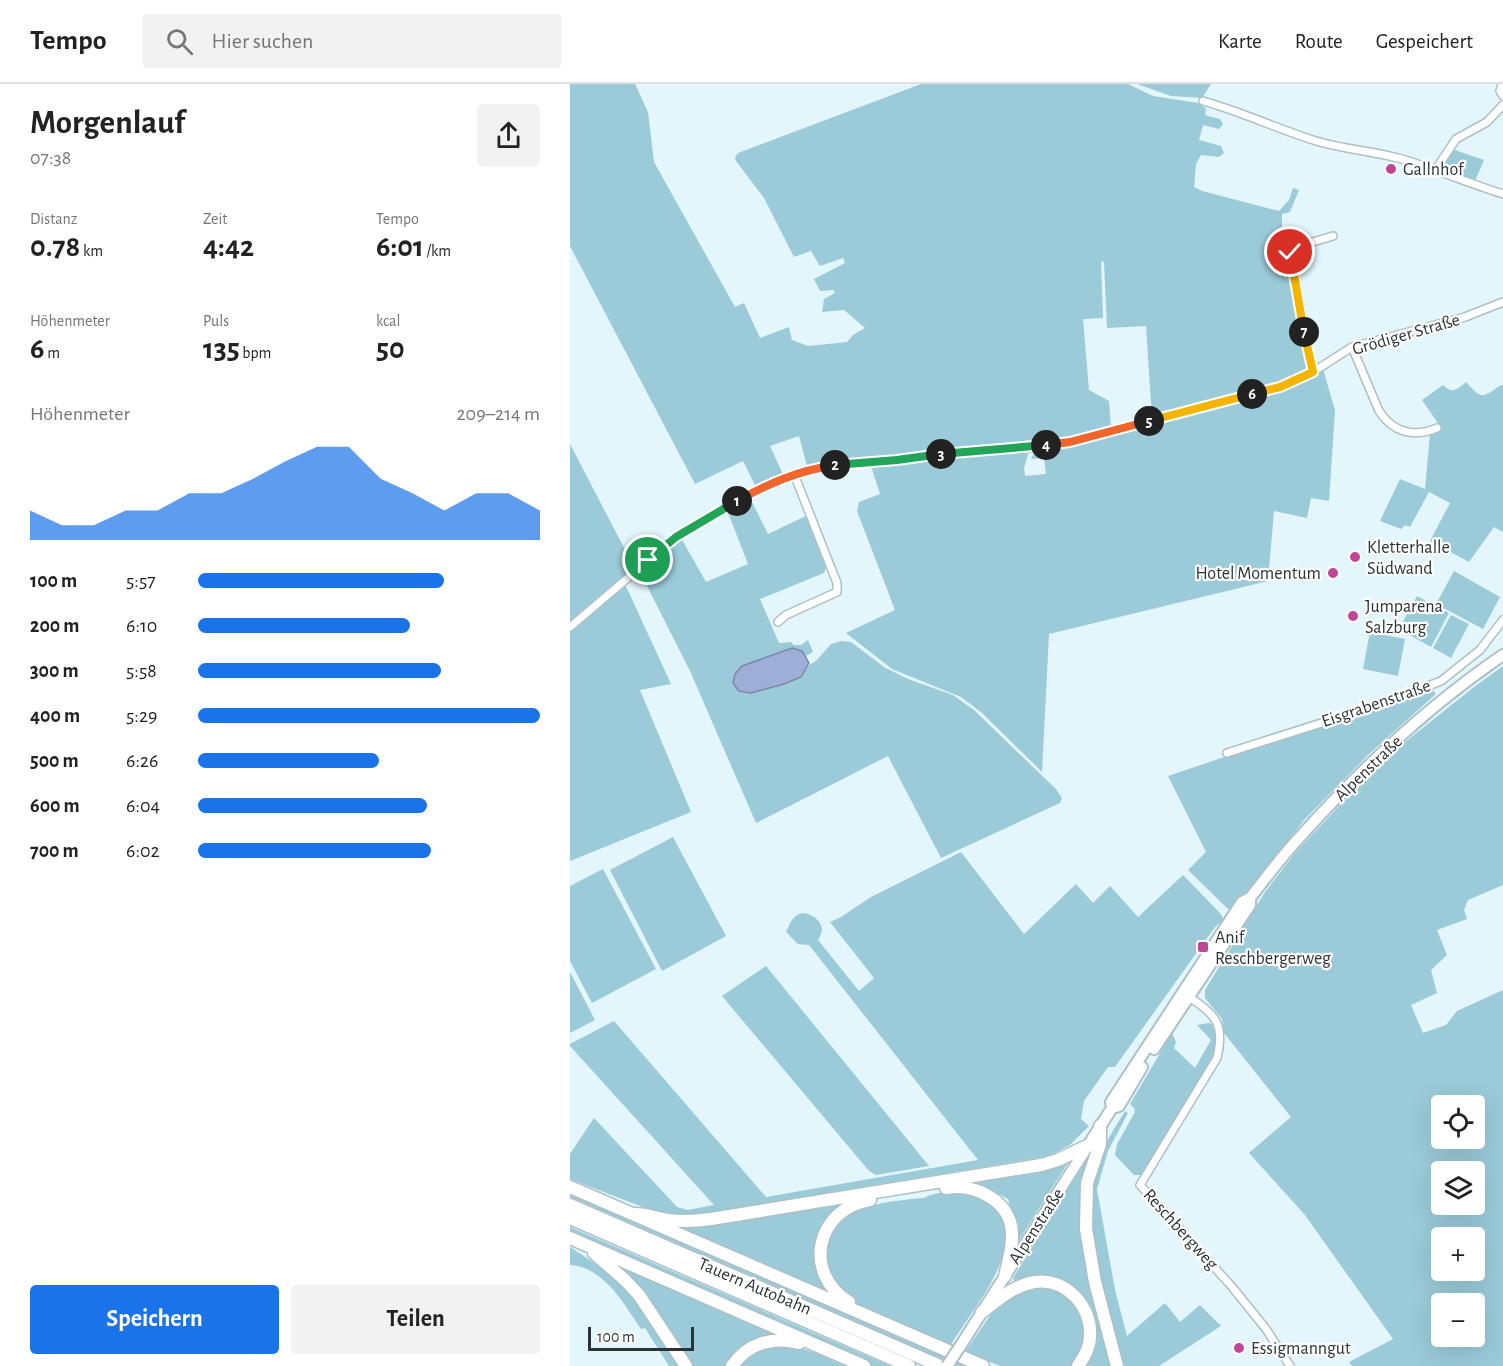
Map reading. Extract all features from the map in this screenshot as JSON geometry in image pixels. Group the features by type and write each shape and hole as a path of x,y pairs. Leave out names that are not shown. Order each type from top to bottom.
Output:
{"highway":[{"path":"1100,1126 1100,1144 1088,1183 1086,1229 1095,1282 1117,1366"},
{"path":"635,1214 646,1214 668,1220 711,1219 1041,1165 1058,1160 1089,1145"},
{"path":"570,1186 983,1366"},
{"path":"875,1319 838,1294 826,1279 821,1260 822,1241 829,1225 843,1211 863,1201 955,1186 974,1189 992,1198 1005,1213 1012,1232 1005,1275"},
{"name":"Tauern Autobahn","path":"570,1205 940,1366"},
{"name":"Tauern Autobahn","path":"570,1218 909,1366"},
{"path":"576,1241 864,1366"},
{"path":"576,1241 625,1280 639,1295 686,1366"},
{"path":"982,1312 1016,1287 1037,1282 1056,1284 1071,1292 1082,1303 1090,1328 1086,1355 1078,1366"},
{"path":"732,1366 746,1351 769,1340 794,1341 826,1350"}],"main road":[{"name":"Alpenstraße","path":"1112,1108 1111,1102 1242,902 1250,898 1297,840 1345,788 1395,740 1467,681 1503,655"},
{"name":"Alpenstraße","path":"947,1366 1100,1126 1112,1108 1119,1106 1250,905 1250,898"}],"street":[{"path":"1502,84 1500,91 1503,96"},
{"path":"1203,101 1240,111 1319,142 1395,157 1436,169 1503,194"},
{"path":"1436,169 1456,139 1487,122 1503,105"},
{"path":"1313,372 1290,252 1292,248 1333,236"},
{"name":"Grödiger Straße","path":"570,627 676,537 756,491 794,474 839,465 1070,442 1280,387 1313,372 1352,347 1465,317 1503,302"},
{"path":"1352,347 1378,411 1385,420 1396,429 1410,433 1427,432 1437,428"},
{"path":"778,622 786,615 837,592 837,583 794,474"},
{"name":"Eisgrabenstraße","path":"1227,753 1391,700 1441,681 1480,650 1503,620"},
{"name":"Reschbergweg","path":"1189,997 1212,1013 1221,1041 1217,1058 1140,1185 1233,1288 1266,1329 1290,1366"}],"shaded area":[{"path":"570,84 635,84 648,112 654,162 735,307 744,303 760,338 789,327 792,340 808,346 847,342 853,335 865,328 844,310 822,312 824,299 835,293 833,290 820,291 814,279 845,263 843,258 820,266 811,251 794,257 764,198 736,161 735,157 738,153 921,84 1128,84 1153,96 1198,103 1206,109 1205,115 1220,119 1223,124 1219,129 1203,125 1199,140 1221,146 1224,153 1219,157 1201,155 1196,164 1194,187 1279,211 1289,200 1293,188 1299,190 1290,212 1282,214 1282,226 1308,370 1279,384 1152,418 1146,326 1107,328 1104,262 1101,261 1103,318 1083,319 1089,390 1109,401 1111,428 1071,439 1036,444 986,446 807,466 799,436 770,446 783,474 756,487 743,461 695,484 570,246"},
{"path":"1137,84 1211,84 1202,98 1171,96"},
{"path":"1452,149 1484,160 1475,181 1445,168 1445,158"},
{"path":"1323,369 1335,410 1329,501 1311,498 1307,518 1274,511 1268,581 1049,634 1042,772 982,713 961,697 892,669 846,633 895,610 857,511 859,502 880,494 871,466 981,452 1029,451 1024,468 1025,476 1046,474 1044,458 1031,459 1035,451 1077,443 1229,404 1300,382"},
{"path":"1466,382 1482,395 1503,385 1503,532 1494,527 1469,562 1430,541 1450,503 1429,492 1410,527 1405,525 1401,529 1380,521 1400,479 1425,489 1430,434 1442,429 1422,400 1443,385 1454,390"},
{"path":"570,444 634,567 570,623"},
{"path":"750,498 768,534 806,516 826,568 824,573 760,599 779,643 791,642 794,645 801,645 808,640 813,652 806,656 802,651 782,651 765,658 770,687 801,677 808,666 817,660 831,644 841,641 851,642 884,667 908,679 953,695 974,710 1056,789 1062,798 1060,803 941,858 888,756 756,823 690,671 639,570 681,538 706,582 748,564 727,510"},
{"path":"1454,571 1500,597 1483,629 1436,604"},
{"path":"624,582 671,684 640,690 691,812 570,861 570,630"},
{"path":"1417,596 1449,613 1431,647 1399,629"},
{"path":"1451,615 1469,624 1451,658 1433,648"},
{"path":"1370,632 1405,639 1398,676 1363,669"},
{"path":"792,648 802,651 809,663 801,677 751,693 739,691 733,683 735,674 742,666"},
{"path":"1503,666 1503,885 1468,900 1464,910 1467,919 1437,930 1447,955 1431,970 1437,993 1411,1005 1423,1033 1446,1025 1457,1011 1503,990 1503,1366 1352,1366 1349,1362 1393,1339 1305,1215 1249,1153 1291,1117 1224,1033 1222,1019 1205,998 1205,990 1265,892 1295,853 1400,746"},
{"path":"1432,689 1436,694 1369,754 1305,819 1232,910 1227,908 1188,870 1206,852 1168,776 1375,710"},
{"path":"673,837 726,936 662,971 610,870"},
{"path":"961,852 1024,934 1076,884 1093,903 1110,886 1138,917 1183,875 1224,920 1215,927 1115,1067 1108,1067 1084,1101 1081,1119 1089,1126 1070,1145 1049,1156 688,1216 658,1213 570,1179 570,1154 594,1118 677,1207 688,1210 714,1205 570,1046 614,1021 766,1197 978,1160 809,945 798,944 786,932 797,915 805,913 813,916 819,922 822,930 818,940 859,991 874,978 830,922 871,897"},
{"path":"603,869 656,969 592,1003 570,961 570,886"},
{"path":"766,966 929,1166 876,1175 869,1171 722,996"},
{"path":"570,972 595,1020 570,1033"},
{"path":"1212,1024 1216,1040 1210,1066 1149,1165 1142,1175 1134,1175 1115,1155 1117,1144 1135,1112 1130,1104 1172,1033 1176,1042 1174,1048 1195,1068 1211,1040 1197,1025"},
{"path":"1125,1111 1128,1113 1108,1151 1097,1189 1115,1290 1127,1336 1165,1303 1180,1322 1200,1305 1221,1326 1159,1366 1125,1366 1120,1357 1103,1288 1094,1238 1092,1189 1096,1168 1105,1145"},
{"path":"1092,1151 1083,1200 1113,1366 1084,1366 1091,1353 1095,1337 1094,1321 1089,1307 1074,1289 1015,1282 1013,1278"},
{"path":"1071,1158 1016,1245 1015,1227 1008,1199 986,1187 964,1182 1011,1177"},
{"path":"570,1189 977,1366 958,1366 570,1197"},
{"path":"959,1192 986,1199 1001,1214 1007,1231 1004,1251 997,1272 951,1345 866,1308 842,1292 829,1271 825,1252 828,1237 835,1225 847,1215 877,1204"},
{"path":"855,1200 839,1209 823,1227 820,1237 830,1290 827,1293 679,1228 680,1226"},
{"path":"570,1227 890,1366 871,1366 594,1246 570,1234"},
{"path":"570,1247 604,1270 630,1295 652,1324 678,1366 669,1366 645,1328 641,1329 612,1288 593,1272 570,1265"},
{"path":"604,1257 777,1333 775,1336 752,1340 739,1348 725,1366 692,1366"},
{"path":"1046,1286 1070,1297 1086,1321 1086,1341 1072,1366 1000,1366 965,1352 996,1307 1024,1289"},
{"path":"765,1345 806,1350 845,1366 737,1366 746,1355"}],"place":[{"name":"Gallnhof","path":"1391,169"},
{"name":"Kletterhalle Südwand","path":"1355,557"},
{"name":"Hotel Momentum","path":"1333,573"},
{"name":"Jumparena Salzburg","path":"1353,616"},
{"name":"Anif Reschbergerweg","path":"1203,947"},
{"name":"Essigmanngut","path":"1239,1348"}],"route":[{"path":"648,560 676,537 706,518 771,483 807,470 975,450 1030,448 1070,442 1280,387 1298,380 1313,372 1290,252"}]}
